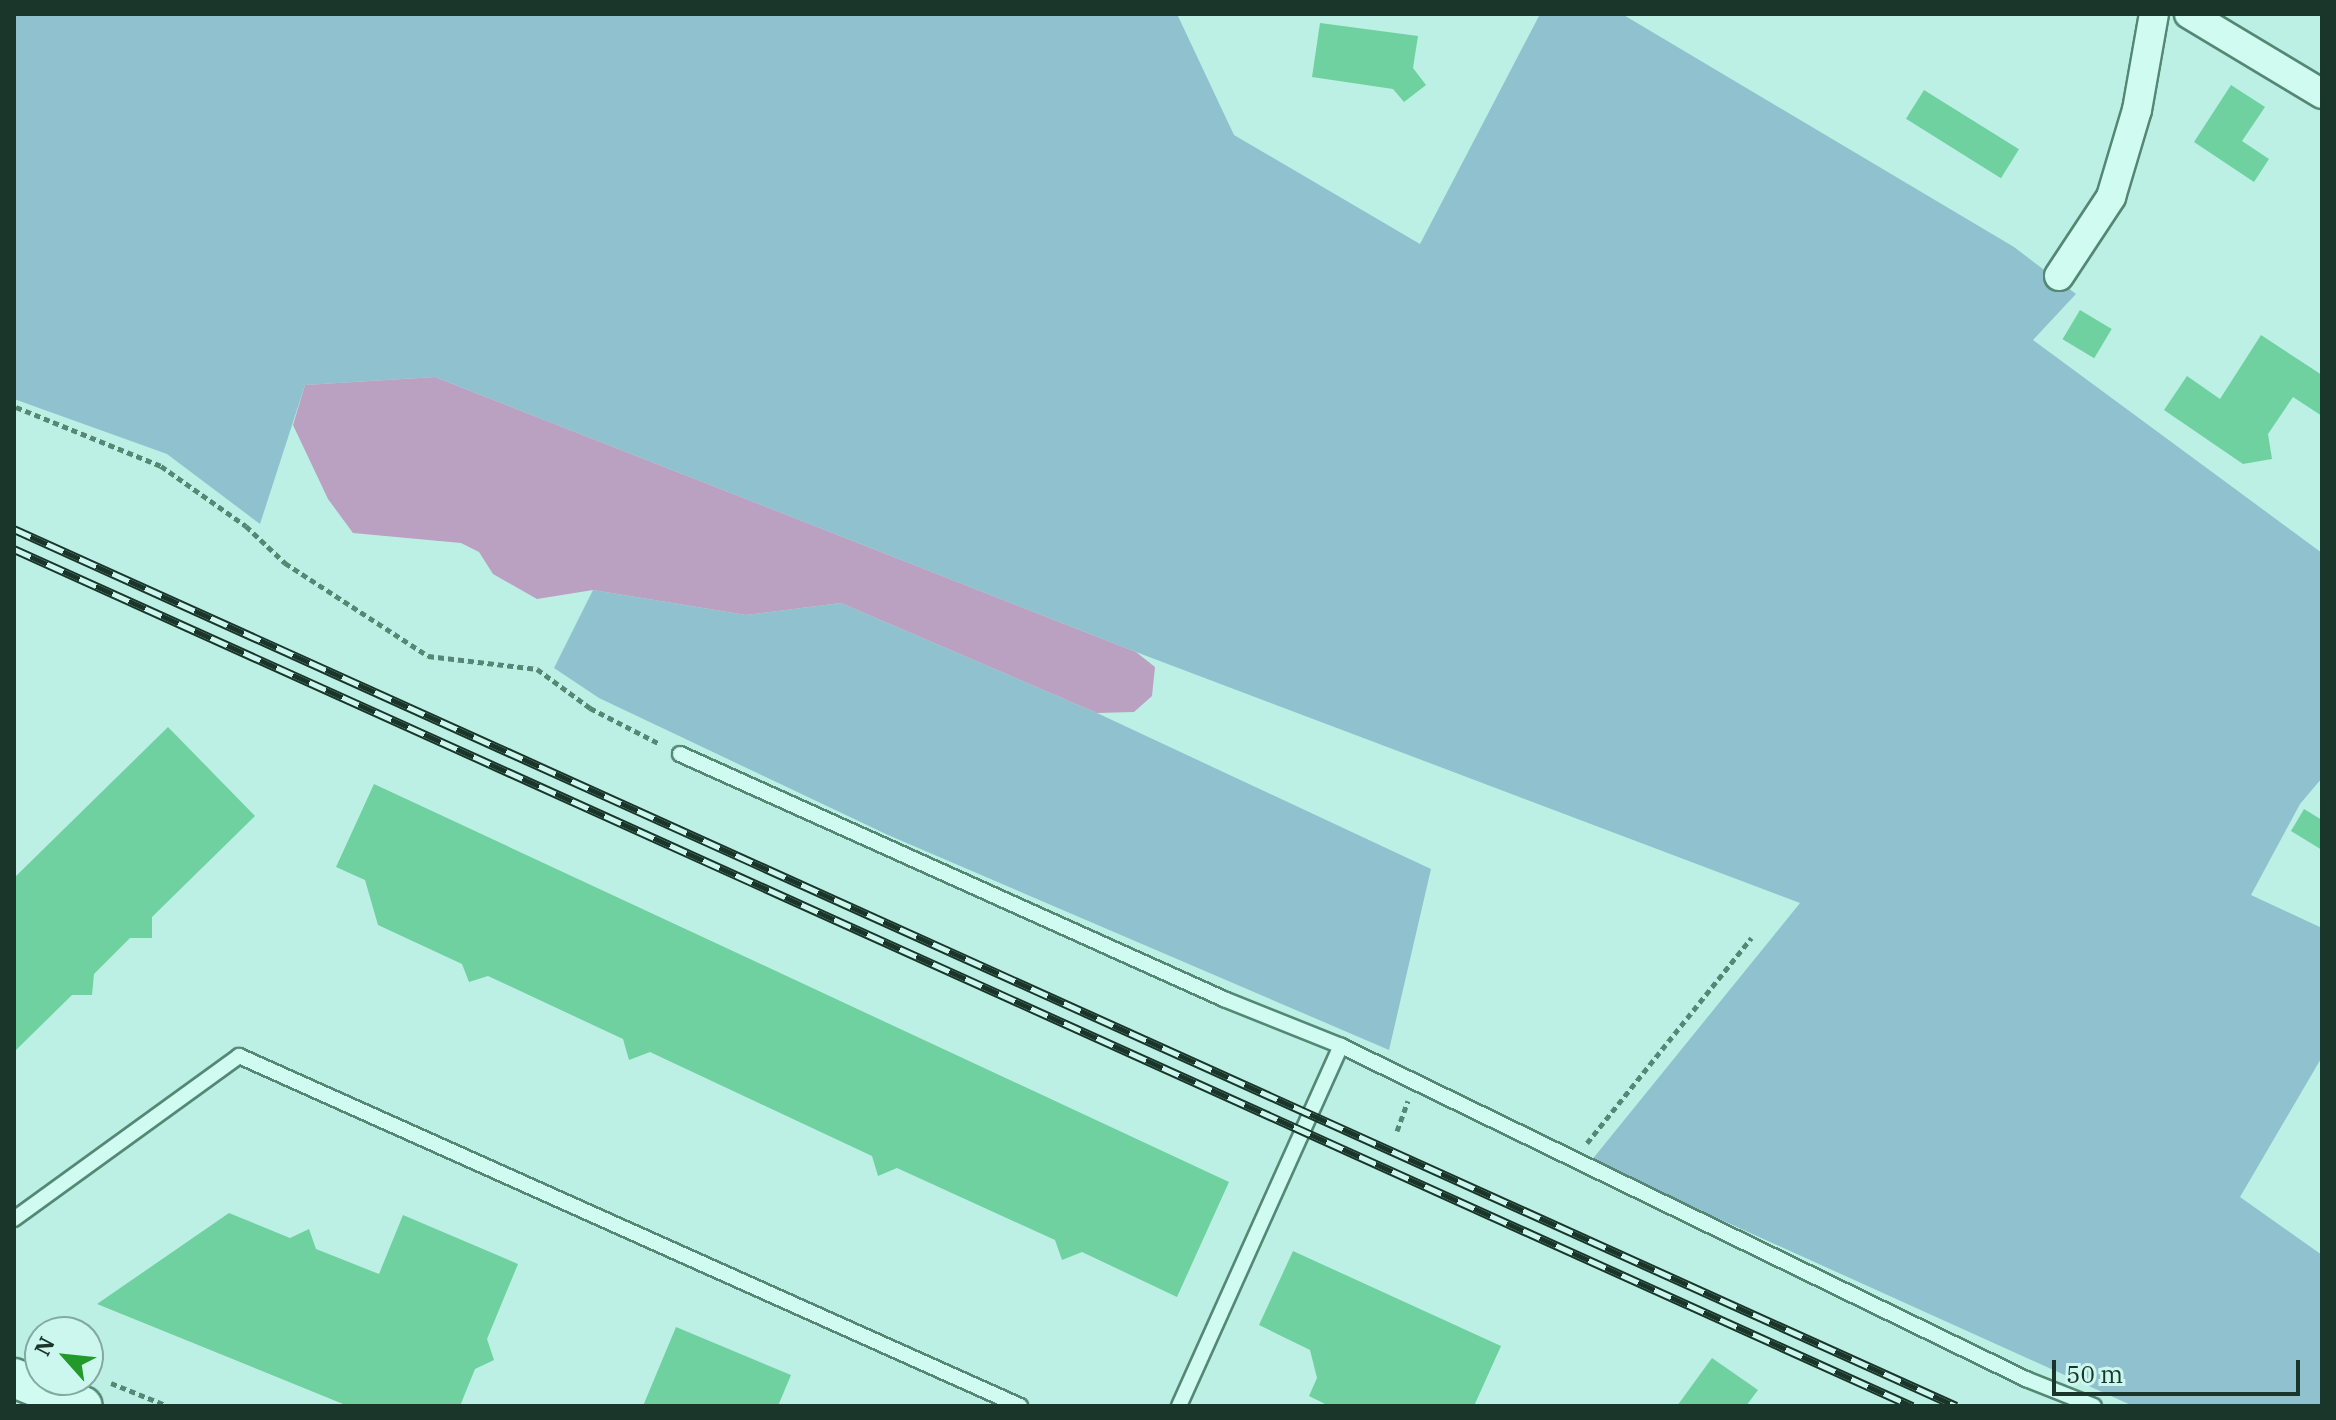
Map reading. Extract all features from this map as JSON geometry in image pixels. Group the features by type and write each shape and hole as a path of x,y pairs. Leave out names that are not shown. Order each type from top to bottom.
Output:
{"street":[{"path":"2059,276 2111,197 2137,110 2154,14"},
{"path":"2189,14 2322,94"}],"lane":[{"path":"680,754 1224,999 1341,1046 2026,1379 2094,1406"},
{"path":"1179,1406 1341,1046"},
{"path":"14,1219 239,1056 1020,1406"}],"path":[{"path":"16,407 161,466 246,526 285,563 428,656 537,669 590,708 680,754"},
{"path":"1573,1159 1751,938"},
{"path":"104,1394 168,1406"}],"shaded area":[{"path":"14,14 1177,14 1234,135 1420,244 1540,14 1622,14 2014,247 2076,294 2033,340 2322,553 2322,778 2300,804 2251,895 2322,928 2322,1057 2240,1197 2322,1255 2322,1406 2133,1406 1591,1161 1800,903 1136,652 435,377 305,385 260,524 167,454 14,399"},
{"path":"435,377 1136,652 1155,667 1152,696 1134,712 1097,713 841,603 746,615 593,590 537,599 493,574 479,552 461,543 353,533 328,499 293,425 305,385"},
{"path":"593,590 746,615 841,603 1097,713 1431,869 1389,1050 888,835 599,698 554,668"}],"building":[{"path":"1320,23 1418,36 1413,68 1426,85 1404,102 1393,89 1312,77"},
{"path":"2231,85 2265,107 2242,141 2269,159 2254,182 2194,142"},
{"path":"1924,90 2019,149 2001,178 1906,119"},
{"path":"2080,310 2112,329 2094,358 2062,339"},
{"path":"2261,335 2322,375 2322,416 2293,397 2268,434 2272,459 2243,464 2164,410 2187,376 2220,399"},
{"path":"168,727 255,816 152,917 152,938 130,938 94,974 92,995 72,995 14,1052 14,878"},
{"path":"374,784 1229,1182 1177,1297 1082,1252 1062,1260 1055,1240 897,1168 878,1176 872,1156 650,1052 629,1060 623,1039 488,976 469,982 462,964 378,925 365,880 336,867"},
{"path":"2304,809 2322,820 2322,850 2291,831"},
{"path":"229,1213 290,1238 309,1229 316,1249 379,1274 403,1215 518,1264 487,1339 494,1360 475,1369 460,1406 348,1406 97,1304"},
{"path":"1293,1251 1501,1346 1474,1406 1329,1406 1309,1396 1317,1378 1310,1350 1259,1325"},
{"path":"676,1327 791,1375 778,1406 643,1406"},
{"path":"1712,1358 1758,1390 1746,1406 1677,1406"}],"railway":[{"path":"14,529 1956,1406"},
{"path":"14,549 1912,1406"}]}
